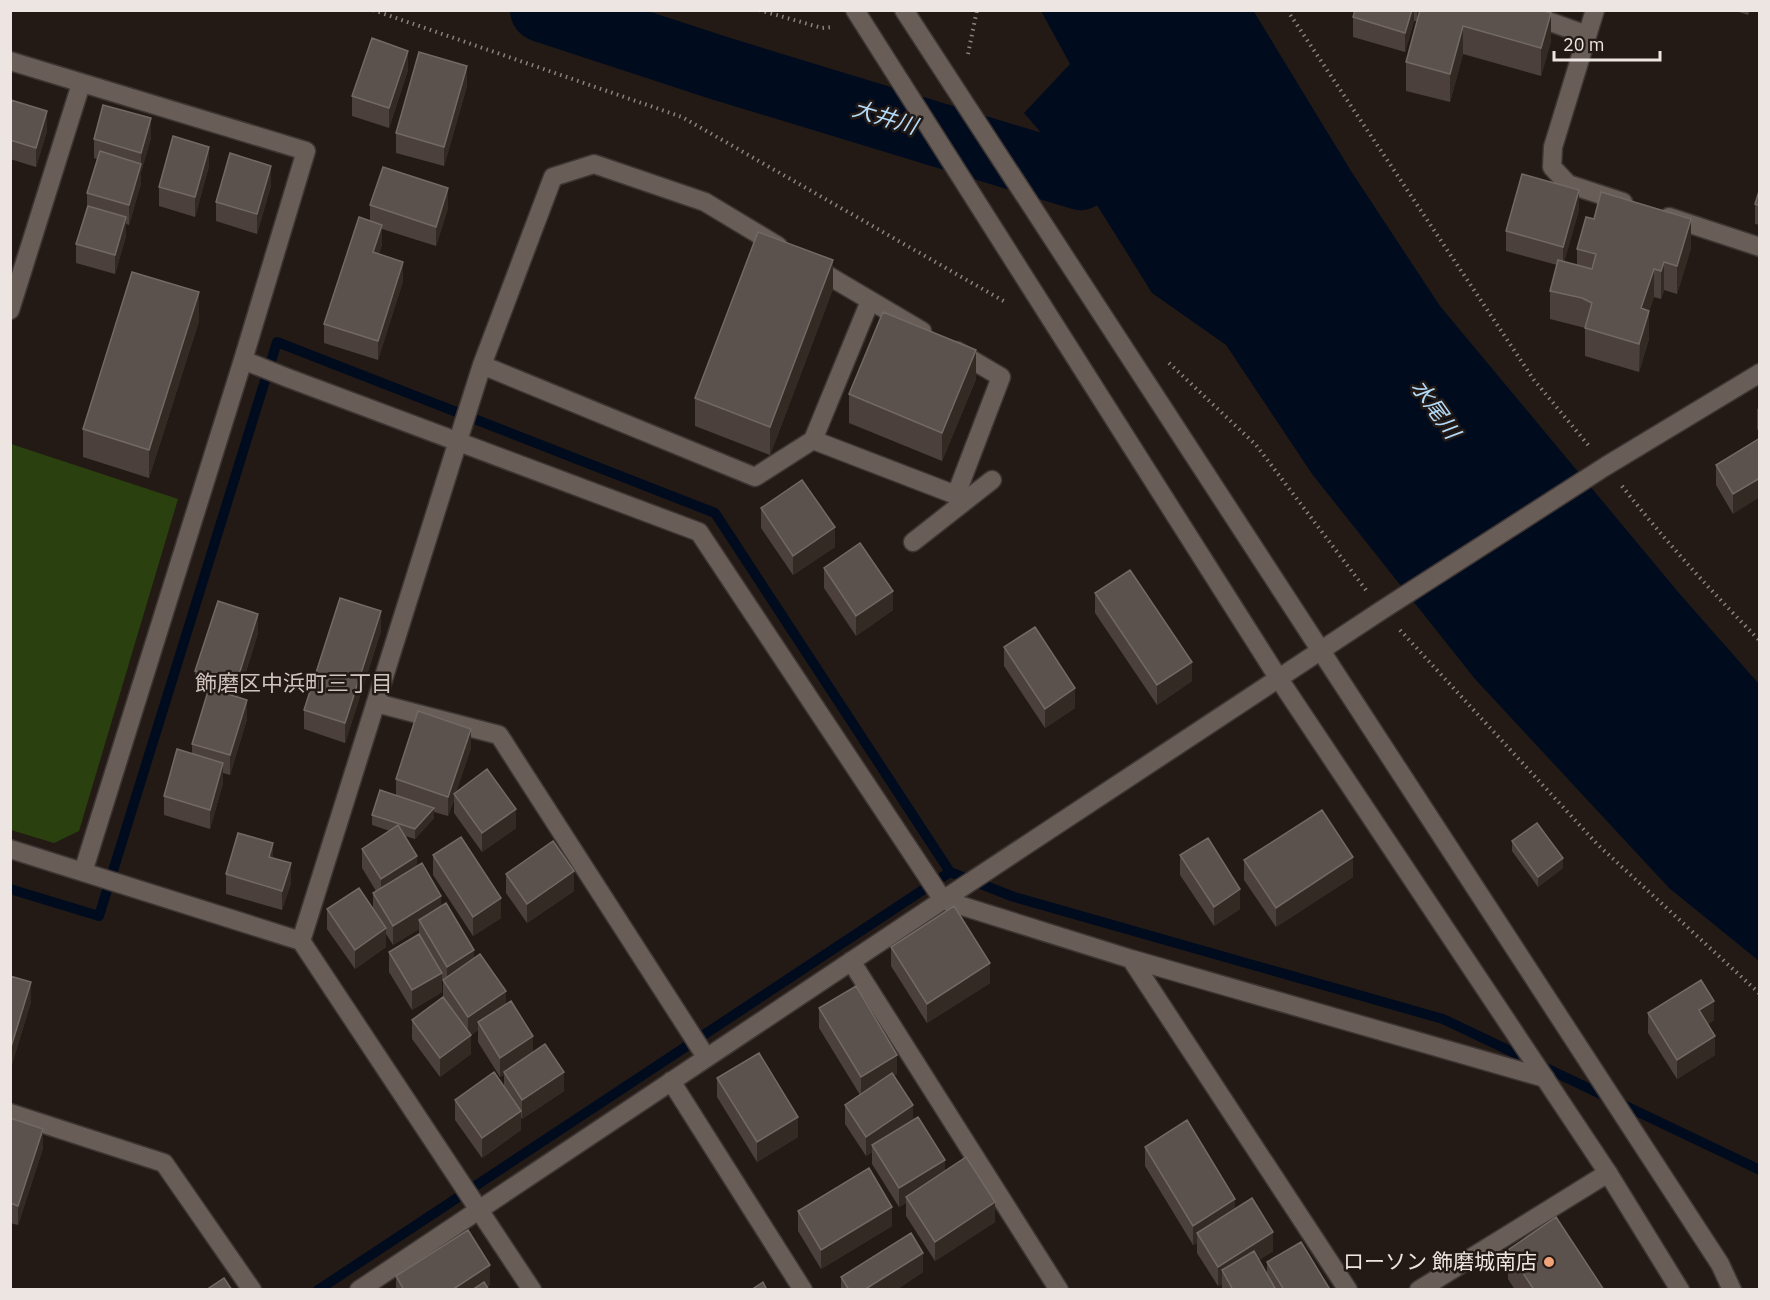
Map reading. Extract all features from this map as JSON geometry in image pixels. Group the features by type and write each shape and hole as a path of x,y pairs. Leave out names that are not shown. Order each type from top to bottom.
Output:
{"street":[{"path":"904,10 1320,653 1720,1264 1732,1290"},
{"path":"1517,10 1587,35"},
{"path":"1595,10 1553,147 1552,167 1568,184 1635,206"},
{"path":"860,17 1279,679 1608,1173 1680,1290"},
{"path":"10,61 306,151 83,872"},
{"path":"10,310 81,84"},
{"path":"301,940 480,372 553,177 594,164 705,202 1001,377 959,499"},
{"path":"1658,214 1760,247"},
{"path":"480,372 755,477 813,440 870,301"},
{"path":"243,360 699,532 943,900 1131,960 1545,1078"},
{"path":"359,1290 706,1057 1382,610 1606,466 1760,373"},
{"path":"813,440 959,499"},
{"path":"913,542 959,499 992,480"},
{"path":"376,703 499,735 706,1057"},
{"path":"10,849 301,940 532,1290"},
{"path":"1131,960 1348,1290"},
{"path":"851,961 1059,1290"},
{"path":"671,1081 803,1290"},
{"path":"10,1113 164,1163 252,1290"},
{"path":"1419,1290 1608,1173"}],"path":[{"path":"373,10 682,117 1009,304"},
{"path":"759,10 822,28 860,17"},
{"path":"968,54 977,10"},
{"path":"1287,10 1534,380 1650,522 1707,587 1760,641"},
{"path":"1166,360 1256,445 1382,610 1597,844 1760,994"}],"green space":[{"path":"11,444 178,499 79,831 54,843 11,830"}],"water":[{"name":"水尾川","path":"1253,10 1351,171 1440,306 1679,593 1759,684 1759,961 1669,888 1475,679 1312,474 1226,345 1152,293 1080,178 1024,113 1070,64 1041,11"}],"building":[{"path":"1355,10 1412,10 1405,33 1353,17"},
{"path":"1420,10 1542,10 1551,13 1541,48 1463,26 1450,74 1406,62"},
{"path":"372,38 408,51 389,108 352,96"},
{"path":"419,52 467,66 444,147 396,133"},
{"path":"11,100 47,111 36,148 10,140"},
{"path":"103,105 151,118 141,153 94,139"},
{"path":"173,136 209,147 195,197 159,187"},
{"path":"100,151 141,164 129,205 87,193"},
{"path":"230,153 271,166 257,214 216,202"},
{"path":"383,167 448,188 436,227 370,205"},
{"path":"1522,174 1579,190 1563,247 1506,231"},
{"path":"1760,188 1760,206 1755,204"},
{"path":"1601,192 1691,219 1677,266 1664,262 1661,271 1654,269 1641,308 1649,311 1639,344 1585,328 1592,303 1582,298 1550,291 1558,260 1592,269 1596,254 1577,249 1586,217 1594,219"},
{"path":"88,206 126,217 115,255 76,244"},
{"path":"359,217 382,225 373,252 403,262 378,341 324,324"},
{"path":"758,232 833,260 770,427 695,398"},
{"path":"132,272 199,292 149,450 83,429"},
{"path":"883,312 976,350 942,433 849,394"},
{"path":"1760,438 1760,478 1733,494 1716,465"},
{"path":"802,480 835,527 793,556 761,508"},
{"path":"860,543 893,591 856,616 824,568"},
{"path":"1130,570 1192,662 1157,685 1095,593"},
{"path":"340,598 381,611 345,723 304,710"},
{"path":"218,601 258,614 236,684 195,671"},
{"path":"1035,627 1075,688 1045,709 1004,647"},
{"path":"209,688 247,700 230,755 192,744"},
{"path":"418,711 471,729 448,797 396,779"},
{"path":"177,749 223,763 210,810 164,796"},
{"path":"487,769 516,809 482,833 454,794"},
{"path":"380,790 434,808 415,829 372,815"},
{"path":"1322,810 1353,857 1276,908 1244,860"},
{"path":"1537,823 1563,858 1538,877 1512,841"},
{"path":"398,825 417,856 381,879 362,849"},
{"path":"238,833 273,843 269,857 291,863 282,891 226,874"},
{"path":"461,837 501,898 473,917 433,855"},
{"path":"1208,838 1240,889 1214,907 1180,855"},
{"path":"553,841 574,871 527,904 506,874"},
{"path":"422,863 441,896 393,926 373,893"},
{"path":"359,888 386,928 355,950 327,909"},
{"path":"446,903 474,950 447,967 419,920"},
{"path":"954,906 990,963 927,1004 891,947"},
{"path":"419,934 442,973 412,990 389,952"},
{"path":"480,954 506,991 468,1017 443,980"},
{"path":"10,976 31,982 11,1047 10,1047"},
{"path":"1701,980 1714,1001 1699,1010 1715,1036 1677,1060 1648,1013"},
{"path":"856,986 897,1055 861,1077 819,1008"},
{"path":"443,997 471,1035 440,1058 412,1020"},
{"path":"511,1001 533,1036 500,1058 478,1022"},
{"path":"545,1044 564,1072 522,1100 504,1072"},
{"path":"759,1053 798,1117 757,1142 717,1078"},
{"path":"494,1072 521,1111 482,1138 455,1100"},
{"path":"892,1073 913,1105 866,1137 845,1105"},
{"path":"918,1117 945,1160 899,1188 872,1145"},
{"path":"10,1118 43,1129 18,1206 10,1203"},
{"path":"1187,1120 1235,1199 1193,1226 1145,1147"},
{"path":"966,1157 995,1202 935,1242 906,1197"},
{"path":"869,1168 892,1207 821,1250 798,1211"},
{"path":"1252,1198 1273,1232 1218,1267 1197,1233"},
{"path":"1556,1217 1604,1290 1534,1290 1508,1250"},
{"path":"468,1230 490,1265 452,1290 404,1290 396,1276"},
{"path":"911,1233 923,1253 864,1290 849,1290 841,1277"},
{"path":"1301,1242 1329,1288 1327,1290 1284,1290 1267,1262"},
{"path":"1254,1251 1276,1290 1233,1290 1222,1270"},
{"path":"224,1278 232,1290 206,1290"},
{"path":"484,1282 489,1290 472,1290"},
{"path":"763,1282 767,1290 751,1290"}],"waterway":[{"name":"大井川","path":"542,10 719,68 1080,178 1153,125"},
{"path":"10,889 99,916 277,342 715,513 950,872 1014,897 1443,1019 1760,1170"},
{"path":"318,1290 950,872"}],"place":[{"name":"ローソン 飾磨城南店","path":"1549,1262"}],"district":[{"name":"飾磨区中浜町三丁目","path":"294,683"}]}
